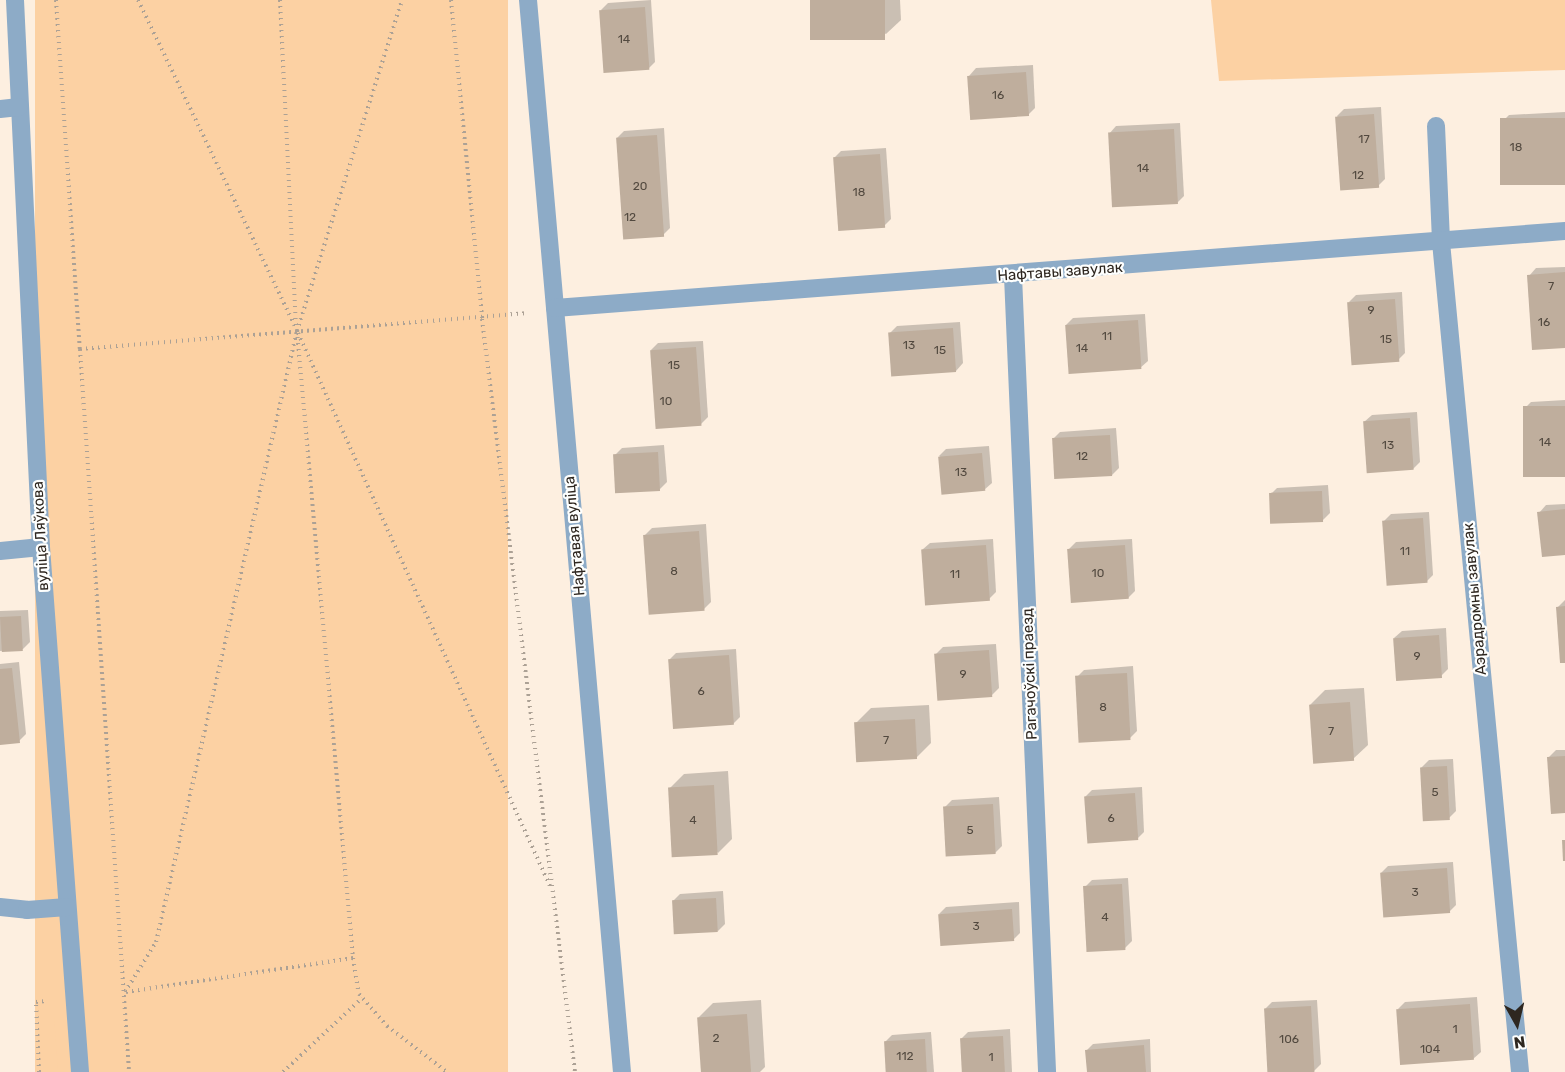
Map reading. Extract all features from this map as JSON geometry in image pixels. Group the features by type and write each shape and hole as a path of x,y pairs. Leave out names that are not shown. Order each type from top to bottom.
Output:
{"street":[{"name":"вуліца Ляўкова","path":"15,0 41,547 80,1072"},
{"name":"Нафтавая вуліца","path":"528,0 622,1072"},
{"path":"0,109 19,107"},
{"name":"Аэрадромны завулак","path":"1436,126 1441,242 1520,1072"},
{"name":"Нафтавы завулак","path":"555,309 1013,276 1565,231"},
{"name":"Рагачоўскі праезд","path":"1013,276 1047,1072"},
{"path":"0,550 41,547"},
{"path":"0,907 27,910 67,907"}],"path":[{"path":"56,0 129,1072"},
{"path":"138,0 297,331 553,891"},
{"path":"280,0 297,331 352,958 362,998 387,1026 447,1072"},
{"path":"125,992 156,942 297,331 402,0"},
{"path":"451,0 482,319 575,1072"},
{"path":"80,349 297,331 482,319 555,309"},
{"path":"125,992 352,958"},
{"path":"39,1072 36,1002 74,998"},
{"path":"283,1072 362,998"}],"shaded area":[{"path":"35,0 508,0 508,1072 35,1072"},
{"path":"1211,0 1565,0 1565,70 1219,81"},
{"path":"48,1017 54,1017 58,1072 48,1072"}],"building":[{"path":"810,0 885,0 885,40 810,40"},
{"path":"645,7 649,70 604,73 599,10"},
{"path":"1026,72 1029,116 970,120 967,76"},
{"path":"1374,114 1379,188 1340,191 1335,117"},
{"path":"1500,118 1565,118 1565,185 1500,185"},
{"path":"1174,129 1178,204 1112,207 1108,132"},
{"path":"657,135 664,237 623,240 616,138"},
{"path":"880,154 885,228 838,231 833,157"},
{"path":"1565,272 1565,348 1532,350 1527,275"},
{"path":"1395,299 1399,362 1352,365 1347,302"},
{"path":"1138,320 1141,369 1069,374 1065,325"},
{"path":"953,328 956,372 891,376 888,333"},
{"path":"696,347 702,426 656,429 650,350"},
{"path":"1523,406 1565,406 1565,477 1523,477"},
{"path":"1410,418 1414,470 1367,473 1363,421"},
{"path":"1110,435 1112,476 1054,479 1052,438"},
{"path":"658,452 660,491 615,493 613,454"},
{"path":"982,453 985,491 941,495 938,457"},
{"path":"1322,491 1323,522 1270,524 1269,493"},
{"path":"1565,509 1565,555 1542,557 1537,512"},
{"path":"1423,518 1428,583 1387,586 1382,521"},
{"path":"699,531 705,611 649,615 643,535"},
{"path":"986,545 990,601 925,605 921,550"},
{"path":"1125,545 1129,599 1071,603 1067,549"},
{"path":"1565,606 1565,663 1560,663 1556,607"},
{"path":"21,616 23,651 2,652 0,617"},
{"path":"1439,635 1442,678 1396,681 1393,638"},
{"path":"989,650 992,697 937,701 934,654"},
{"path":"729,655 734,725 673,729 668,659"},
{"path":"12,668 20,743 0,745 0,669"},
{"path":"1127,673 1131,740 1079,743 1075,676"},
{"path":"1350,702 1354,761 1313,764 1309,705"},
{"path":"915,719 917,759 856,762 854,722"},
{"path":"1565,756 1565,813 1551,814 1547,757"},
{"path":"1447,766 1450,820 1423,821 1420,767"},
{"path":"714,785 718,855 672,857 668,787"},
{"path":"1135,793 1138,840 1087,843 1084,797"},
{"path":"993,804 996,854 946,857 943,807"},
{"path":"1562,840 1565,840 1565,861 1563,861"},
{"path":"1447,868 1450,913 1383,918 1380,873"},
{"path":"1122,884 1125,950 1087,952 1083,886"},
{"path":"716,898 718,932 674,934 672,900"},
{"path":"1012,909 1014,941 940,946 938,914"},
{"path":"1470,1004 1474,1060 1400,1065 1396,1009"},
{"path":"1311,1006 1314,1072 1267,1072 1264,1008"},
{"path":"747,1014 751,1072 701,1072 697,1017"},
{"path":"1003,1036 1005,1072 962,1072 960,1038"},
{"path":"925,1039 927,1072 886,1072 884,1041"},
{"path":"1144,1045 1146,1072 1087,1072 1085,1050"}]}
